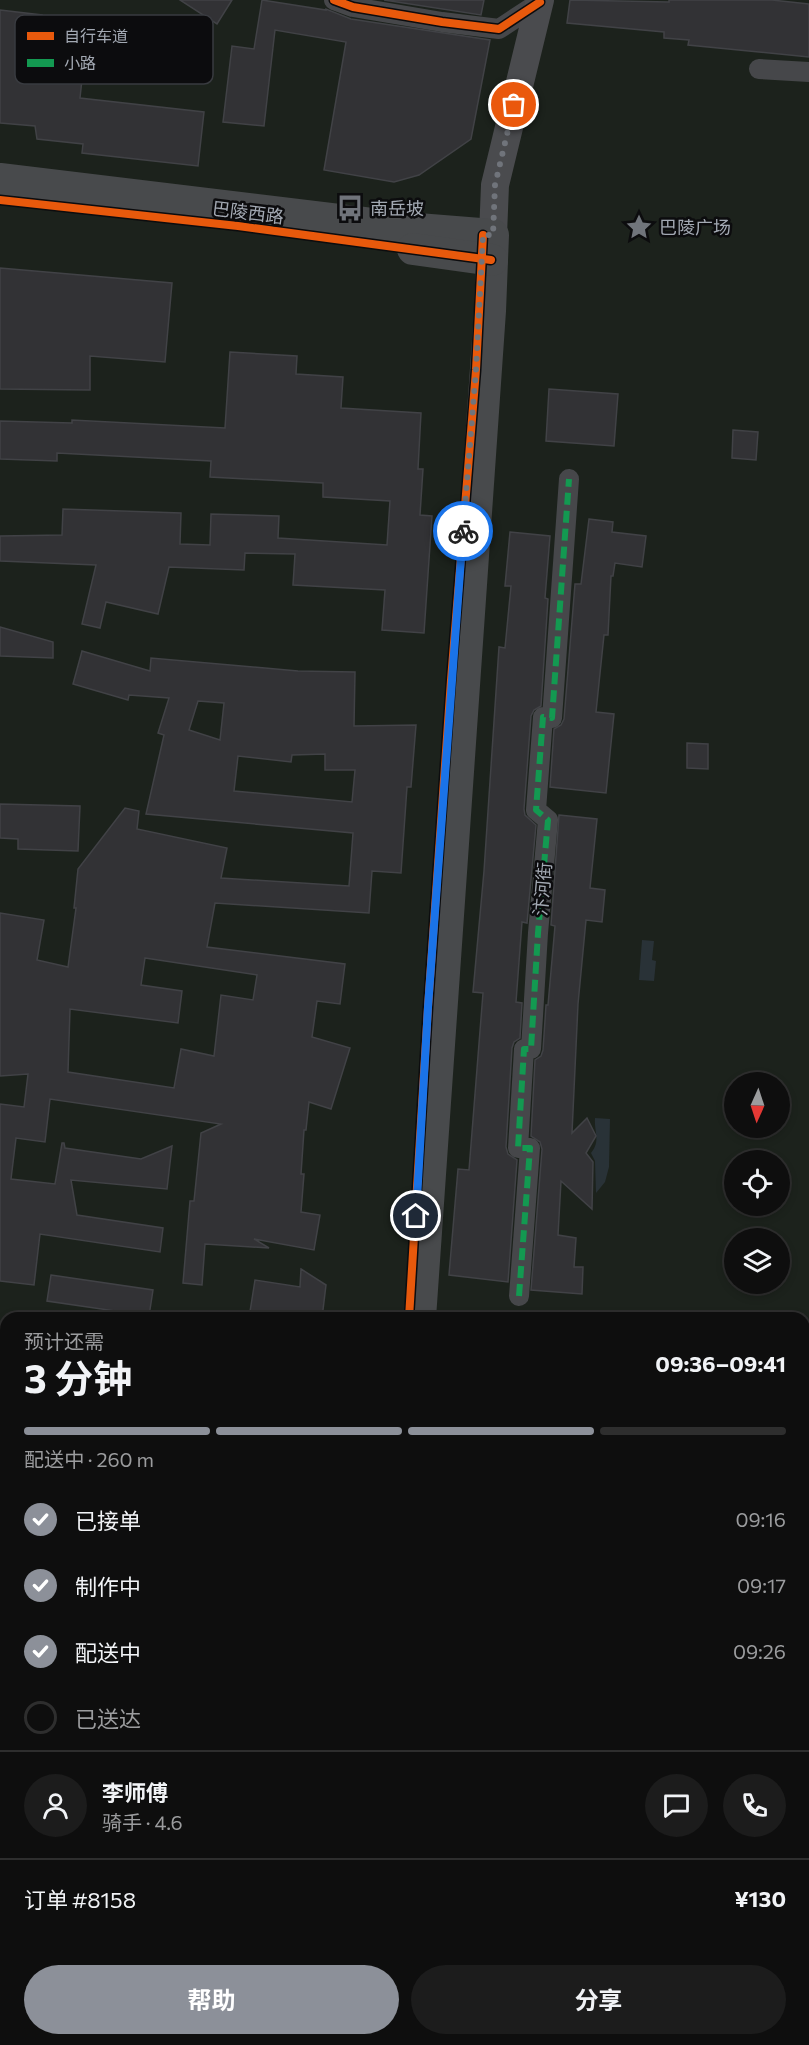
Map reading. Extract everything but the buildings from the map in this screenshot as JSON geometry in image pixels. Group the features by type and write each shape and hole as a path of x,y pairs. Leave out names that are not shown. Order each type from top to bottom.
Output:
{"main road":[{"path":"409,1312 450,691 487,247 495,185 540,1"},
{"name":"巴陵西路","path":"0,178 405,228 487,247"},
{"name":"巴陵西路","path":"0,200 238,226 487,247"},
{"path":"420,1312 489,322 487,247"}],"street":[{"path":"334,0 364,9 442,22 499,28 540,1"},
{"path":"759,69 809,72"},
{"name":"汴河街","path":"519,1296 530,1148 518,1148 524,1049 531,1049 548,820 536,810 543,717 552,717 569,479"}],"shaded area":[{"path":"0,0 809,0 809,1312 0,1312"},
{"path":"642,940 654,941 652,960 656,961 654,981 639,980"},
{"path":"595,1118 610,1119 609,1167 605,1182 596,1193 595,1161 591,1153 596,1144"}],"marked path":[{"path":"519,1296 530,1148 518,1148 524,1049 531,1049 548,820 536,810 543,717 552,718 569,479"}],"cycle path":[{"path":"334,0 353,7 499,29 540,2"},
{"path":"0,200 238,226 491,260"},
{"path":"409,1312 451,680 476,370 483,235"}],"way so far":[{"path":"463,531 476,370 483,235 493,235 495,185 514,105"}],"place":[{"name":"南岳坡","path":"350,208"},
{"name":"巴陵广场","path":"639,227"}],"route":[{"path":"416,1216 428,1007 463,531"}]}
